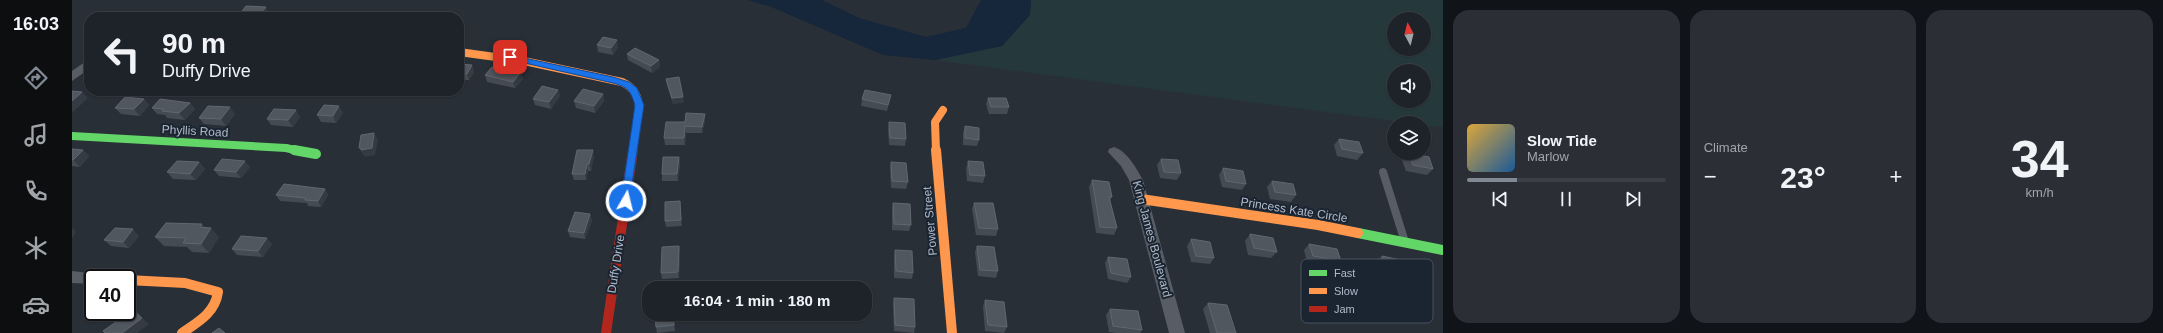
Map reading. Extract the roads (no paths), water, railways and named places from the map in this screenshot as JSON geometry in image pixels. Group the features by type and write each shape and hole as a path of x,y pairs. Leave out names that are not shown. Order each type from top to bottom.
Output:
{"street":[{"name":"Duffy Drive","path":"464,52 510,57 613,80 631,86 637,94 640,105 606,333"},
{"path":"72,78 84,67"},
{"name":"Power Street","path":"943,110 935,122 934,129 952,333"},
{"name":"Phyllis Road","path":"72,136 286,148 316,154"},
{"name":"King James Boulevard","path":"1114,152 1133,172 1177,333"},
{"name":"Princess Kate Circle","path":"1141,199 1318,225 1443,250"},
{"path":"72,277 84,278"},
{"path":"136,281 196,285 213,288 218,295 218,300 214,307 182,333"}],"lane":[{"path":"1383,172 1405,242"}],"water":[{"path":"747,0 822,0 859,18 926,37 966,28 981,0 1031,0 1030,15 1002,46 935,60 883,55 769,6"}]}
